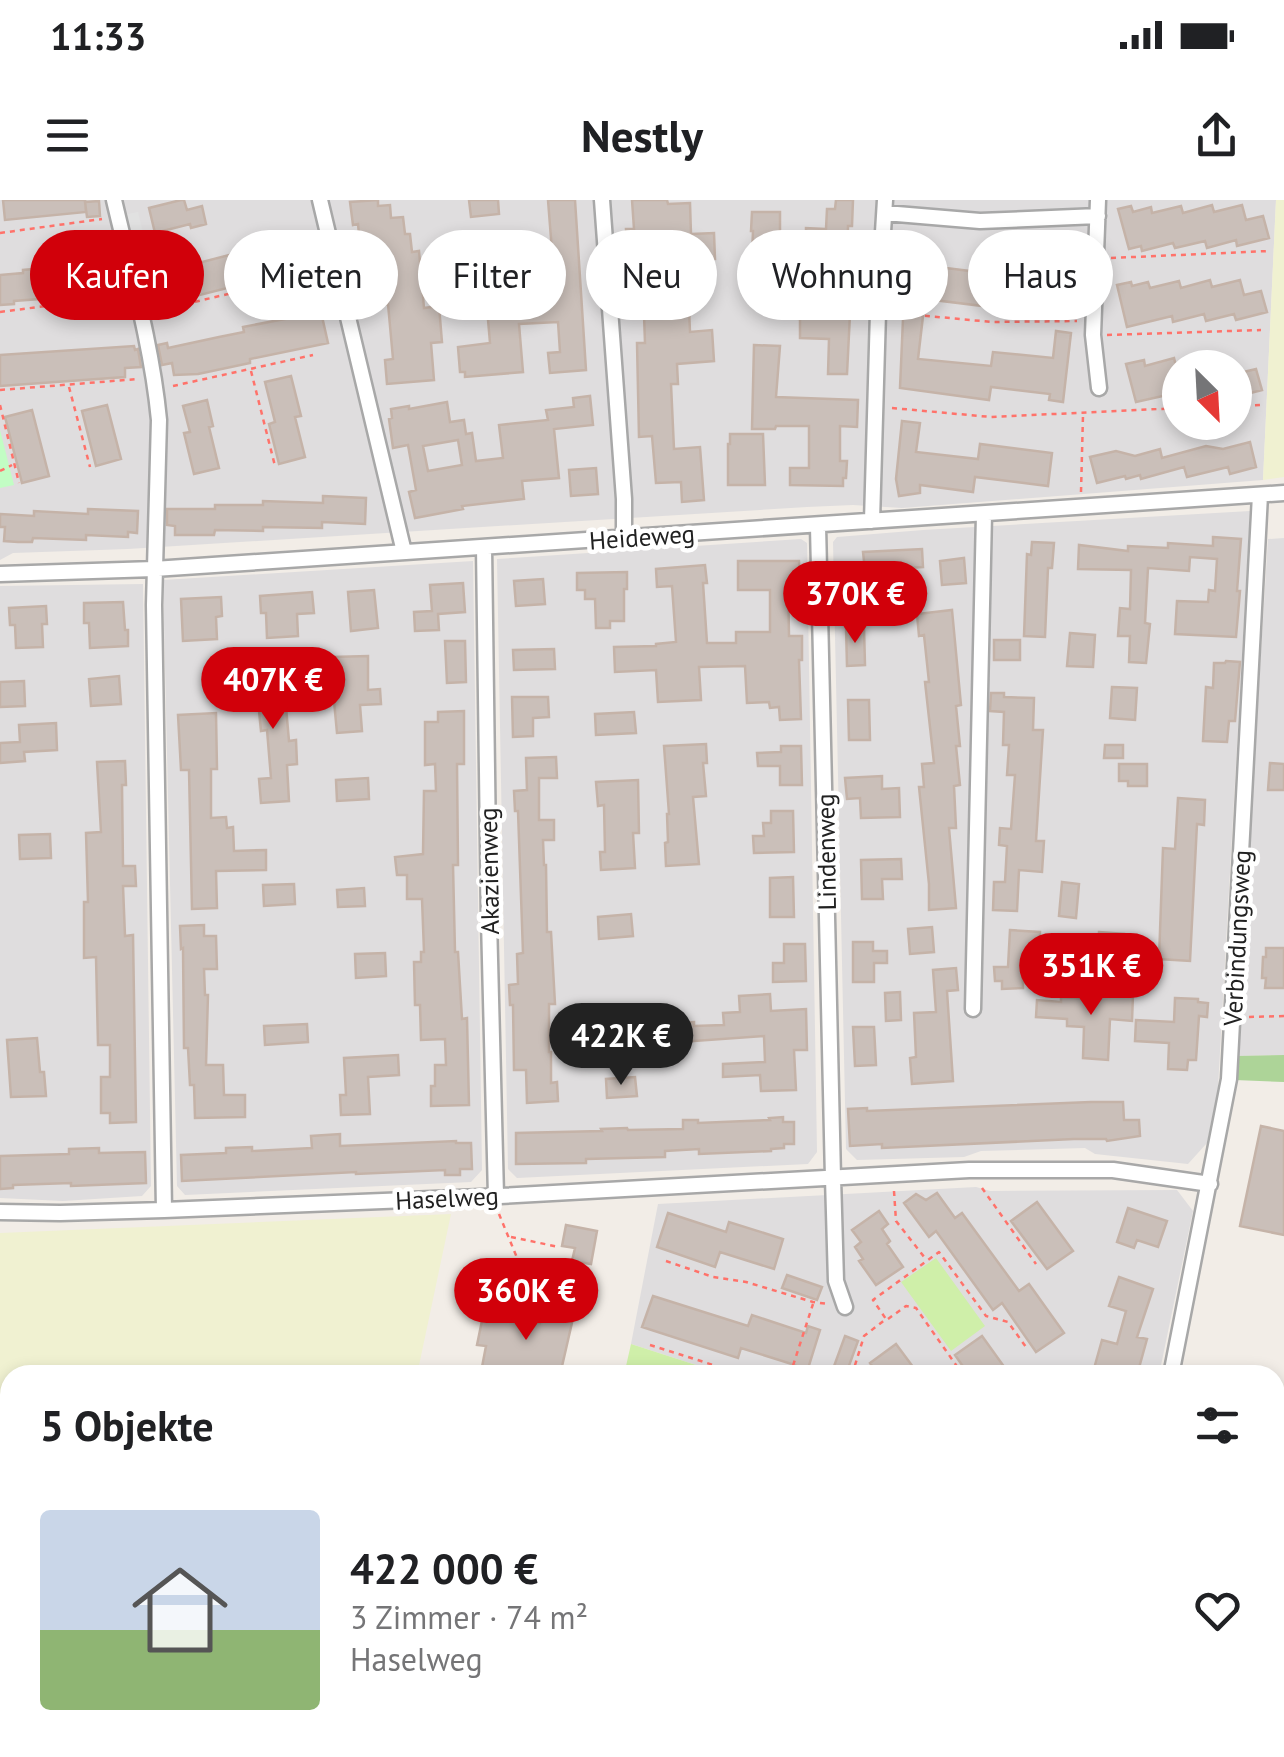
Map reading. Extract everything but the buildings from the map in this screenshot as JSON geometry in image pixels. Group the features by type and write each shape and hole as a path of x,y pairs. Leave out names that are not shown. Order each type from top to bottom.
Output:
{"street":[{"path":"114,200 121,230"},
{"path":"320,200 404,552"},
{"path":"602,200 624,539"},
{"path":"885,206 980,221 1098,208"},
{"path":"141,320 154,384 160,444 154,569 164,1210"},
{"path":"872,521 878,320"},
{"path":"1093,320 1099,388"},
{"name":"Heideweg","path":"0,574 154,569 1284,494"},
{"name":"Verbindungsweg","path":"1173,1365 1229,1079 1260,495"},
{"path":"973,1009 984,514"},
{"name":"Lindenweg","path":"818,526 836,1281 845,1307"},
{"name":"Akazienweg","path":"484,547 496,1196"},
{"name":"Haselweg","path":"0,1212 164,1210 496,1196 969,1170 1113,1170 1210,1184"}],"path":[{"path":"0,233 118,216"},
{"path":"1113,258 1269,251"},
{"path":"0,312 30,308"},
{"path":"948,318 1093,328 1261,330"},
{"path":"0,390 154,384 313,355"},
{"path":"250,369 275,466"},
{"path":"69,385 90,468"},
{"path":"1252,405 1260,404"},
{"path":"0,405 19,484"},
{"path":"876,406 991,417 1162,409"},
{"path":"1081,498 1083,413"},
{"path":"0,471 14,464"},
{"path":"1232,1017 1284,1016"},
{"path":"969,1170 1036,1264"},
{"path":"894,1175 896,1221 926,1260"},
{"path":"496,1196 496,1207 534,1299 526,1340"},
{"path":"509,1236 559,1247"},
{"path":"886,1320 872,1300 940,1252 986,1316 1008,1322 1026,1347"},
{"path":"666,1260 713,1278 746,1282 845,1307"},
{"path":"793,1365 813,1302"},
{"path":"855,1365 864,1336 906,1306 916,1308 956,1365"},
{"path":"650,1345 713,1365"}],"shaded area":[{"path":"0,200 1276,200 1263,480 902,508 807,507 13,553 0,560"},
{"path":"138,212 142,230 121,230 118,216"},
{"path":"1250,511 1218,1088 1207,1143 1188,1164 1095,1154 1085,1148 857,1160 846,1149 833,542 837,537 923,530"},
{"path":"1284,538 1284,1055 1236,1056 1268,539"},
{"path":"801,539 807,543 817,1152 808,1164 517,1178 508,1169 497,559"},
{"path":"473,561 482,1170 471,1182 185,1195 177,1186 163,580"},
{"path":"143,584 151,1186 142,1196 63,1201 0,1198 0,586"},
{"path":"976,1187 990,1191 1177,1190 1193,1211 1161,1365 696,1365 631,1344 658,1204"}],"green space":[{"path":"1276,200 1284,200 1284,477 1263,480"},
{"path":"0,430 14,485 0,488"},
{"path":"1284,1055 1284,1082 1235,1080 1236,1056"},
{"path":"451,1214 419,1365 0,1365 0,1233"},
{"path":"936,1258 985,1326 951,1351 901,1282"},
{"path":"631,1344 696,1365 626,1365"}]}
